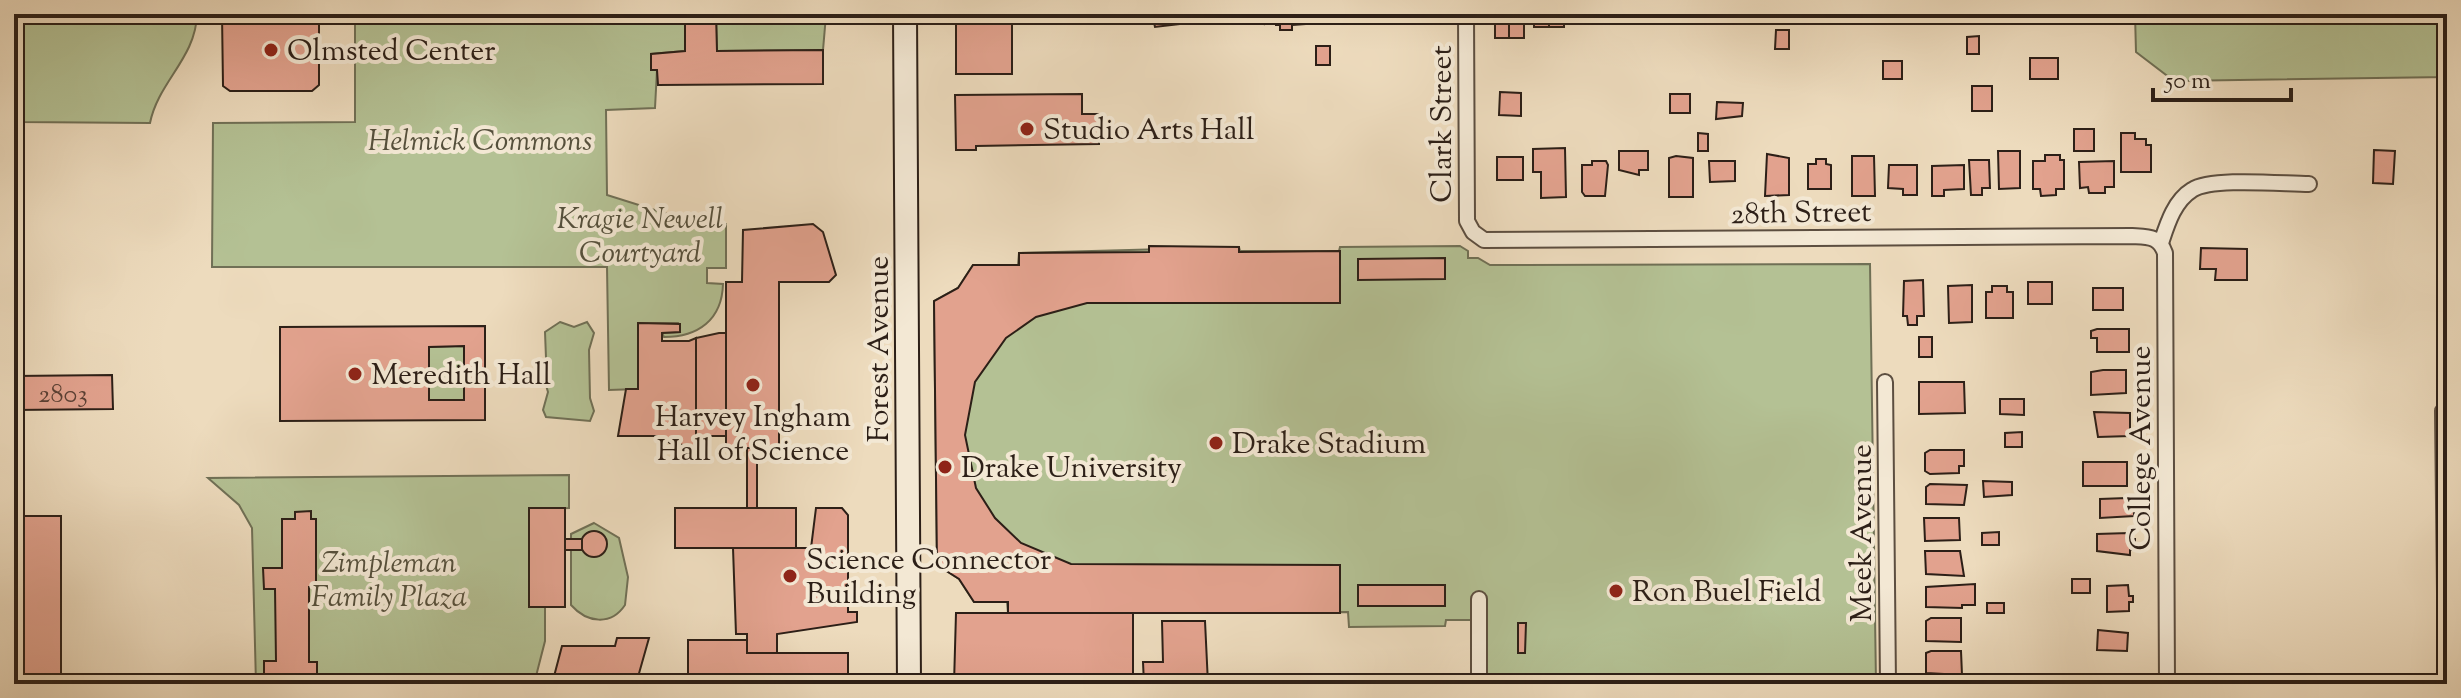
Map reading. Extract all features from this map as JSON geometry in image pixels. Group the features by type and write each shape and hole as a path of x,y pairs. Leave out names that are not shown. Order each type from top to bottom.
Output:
{"main road":[{"name":"Forest Avenue","path":"905,14 909,684"}],"street":[{"name":"Clark Street","path":"1466,14 1467,221 1473,232"},
{"path":"2161,243 2173,212 2192,189 2211,184 2309,184"},
{"name":"28th Street","path":"1473,232 1484,240 2132,236 2153,237 2161,243"},
{"name":"College Avenue","path":"2161,243 2165,253 2167,684"},
{"name":"Meek Avenue","path":"1885,382 1888,684"},
{"path":"2443,411 2446,684"},
{"path":"1479,599 1479,684"}],"green space":[{"path":"19,14 197,14 190,44 154,108 150,123 19,122"},
{"name":"Helmick Commons","path":"355,14 685,14 685,51 651,54 651,70 657,70 655,108 606,110 607,195 696,223 726,224 726,268 707,268 707,283 723,284 722,297 713,317 697,330 664,337 662,333 680,332 678,323 638,323 638,389 609,390 607,267 212,267 213,123 355,122"},
{"path":"716,14 826,15 823,50 717,51"},
{"path":"2135,14 2447,14 2447,77 2174,81 2136,52"},
{"path":"1460,246 1468,251 1468,258 1478,258 1490,265 1870,264 1876,684 1486,684 1485,620 1446,620 1445,626 1349,627 1348,612 1008,613 1007,602 974,602 959,579 937,565 934,301 958,288 973,265 1018,265 1019,253 1239,247 1240,251 1339,251 1340,247"},
{"path":"560,322 574,327 587,322 594,333 589,350 590,398 594,411 590,421 546,417 543,410 548,392 542,372 546,358 545,332"},
{"path":"464,346 464,400 429,400 429,347"},
{"name":"Zimpleman Family Plaza","path":"569,475 569,508 529,509 529,607 545,607 545,641 534,684 256,684 252,528 239,505 208,478"},
{"path":"594,523 619,538 628,577 625,605 613,616 599,620 584,616 571,605 571,534"}],"building":[{"name":"Olmsted Center","path":"222,14 319,14 319,85 312,91 230,91 223,86"},
{"path":"685,14 716,14 717,51 823,50 823,84 658,85 657,70 651,70 651,54 685,51"},
{"path":"956,14 1012,14 1012,74 956,74"},
{"path":"1152,14 1179,14 1179,24 1155,27"},
{"path":"1197,14 1222,14 1222,23 1207,23 1207,19 1197,19"},
{"path":"1228,14 1264,14 1264,24 1228,19"},
{"path":"1305,14 1305,24 1292,25 1292,30 1280,30 1280,25 1276,25 1276,15"},
{"path":"1324,14 1349,14 1349,23 1324,23"},
{"path":"1490,14 1509,14 1509,38 1495,38 1495,16"},
{"path":"1509,14 1524,14 1524,38 1509,38"},
{"path":"1534,14 1549,14 1549,27 1534,27"},
{"path":"1549,14 1564,14 1564,27 1549,27"},
{"path":"1648,14 1646,24 1624,24 1621,15"},
{"path":"1776,30 1789,30 1789,49 1775,49"},
{"path":"1979,36 1979,54 1967,54 1967,37"},
{"path":"1316,46 1330,46 1330,65 1316,65"},
{"path":"2030,58 2058,58 2058,79 2030,79"},
{"path":"1883,61 1902,61 1902,79 1883,79"},
{"path":"1972,86 1992,86 1992,111 1972,111"},
{"path":"1500,92 1521,93 1521,116 1499,115"},
{"name":"Studio Arts Hall","path":"1082,94 1082,114 1099,114 1099,144 976,146 976,150 956,150 955,95"},
{"path":"1670,94 1690,94 1690,113 1670,113"},
{"path":"1717,102 1743,103 1742,116 1716,119"},
{"path":"2074,129 2094,129 2094,151 2074,151"},
{"path":"1698,133 1708,134 1708,151 1698,151"},
{"path":"2121,133 2135,133 2135,139 2146,139 2146,145 2151,145 2151,172 2121,172"},
{"path":"1565,148 1566,197 1541,198 1541,172 1533,172 1533,149"},
{"path":"2374,150 2395,151 2393,184 2373,183"},
{"path":"1619,151 1648,151 1648,170 1639,170 1639,175 1619,170"},
{"path":"1998,151 2020,151 2020,188 1999,189"},
{"path":"1767,154 1789,158 1789,195 1765,196"},
{"path":"2045,155 2060,155 2060,160 2064,160 2064,189 2056,189 2056,195 2041,196 2040,189 2033,189 2033,161 2045,161"},
{"path":"1852,156 1874,156 1875,196 1852,196"},
{"path":"1497,157 1523,157 1523,180 1497,180"},
{"path":"1669,158 1693,158 1693,197 1669,197"},
{"path":"1816,159 1826,159 1826,164 1831,165 1831,189 1808,189 1808,164 1816,164"},
{"path":"1969,160 1989,160 1990,188 1982,188 1982,195 1971,195"},
{"path":"1592,161 1606,161 1608,165 1605,196 1585,196 1582,192 1582,165 1592,165"},
{"path":"1709,161 1735,161 1735,181 1710,182"},
{"path":"2114,161 2114,187 2105,187 2105,193 2089,193 2088,187 2080,188 2079,162"},
{"path":"1889,165 1917,165 1917,195 1903,195 1903,189 1888,188"},
{"path":"1964,165 1964,189 1944,190 1944,196 1932,196 1932,166"},
{"name":"Harvey Ingham Hall of Science","path":"813,224 823,232 836,275 829,282 779,282 779,448 726,448 726,282 742,282 743,230"},
{"path":"1149,246 1239,247 1239,252 1340,251 1340,303 1087,303 1036,317 1006,338 975,382 965,435 976,488 995,518 1021,543 1071,564 1340,565 1340,613 1008,613 1008,602 974,602 959,579 937,565 934,301 958,288 973,265 1019,265 1019,253 1149,252"},
{"path":"2201,248 2247,249 2247,280 2215,280 2216,269 2200,269"},
{"path":"1445,258 1445,279 1358,280 1358,259"},
{"path":"1923,280 1924,316 1917,316 1917,325 1908,325 1907,316 1903,316 1904,281"},
{"path":"2028,282 2052,282 2052,304 2028,304"},
{"path":"1972,285 1972,322 1949,323 1948,286"},
{"path":"1992,286 2007,286 2007,292 2013,292 2013,318 1986,318 1986,292 1992,292"},
{"path":"2093,288 2123,288 2123,310 2093,310"},
{"path":"638,323 680,324 680,332 662,333 662,341 696,338 696,447 670,443 658,436 618,436 626,389 638,389"},
{"name":"Meredith Hall","path":"485,326 485,420 280,421 280,327","holes":["464,346 464,400 429,400 429,347"]},
{"path":"2129,329 2129,352 2097,352 2097,338 2091,338 2091,331"},
{"path":"726,333 726,436 696,436 696,338"},
{"path":"1919,337 1932,337 1932,357 1919,357"},
{"path":"2126,370 2126,393 2091,395 2091,372"},
{"path":"112,375 113,409 14,410 14,376"},
{"path":"1919,382 1964,382 1965,413 1919,414"},
{"path":"2000,399 2024,399 2024,415 2000,414"},
{"path":"2094,412 2130,413 2130,436 2098,437"},
{"path":"2022,432 2022,447 2005,447 2005,433"},
{"path":"747,448 757,448 757,508 747,508"},
{"path":"1930,450 1964,450 1964,466 1959,466 1959,473 1930,474 1925,471 1925,453"},
{"path":"2083,462 2127,462 2127,486 2083,486"},
{"path":"1983,481 2012,482 2012,495 1984,497"},
{"path":"1930,484 1967,485 1964,505 1926,504 1926,487"},
{"path":"2127,498 2134,501 2134,516 2100,518 2100,499"},
{"path":"529,508 565,508 565,607 529,607"},
{"path":"675,508 796,508 796,548 675,548"},
{"name":"Science Connector Building","path":"816,508 842,508 848,515 848,612 857,612 857,622 777,634 777,653 747,653 747,634 736,634 733,548 811,548"},
{"path":"311,511 311,519 316,519 316,587 309,587 309,662 317,662 317,684 264,681 264,661 276,661 275,589 264,589 263,568 282,568 282,519 295,519 295,512"},
{"path":"14,516 61,516 61,684 14,684"},
{"path":"1924,518 1959,518 1960,540 1925,541"},
{"path":"594,531 603,535 607,544 603,553 594,557 585,553 581,544 585,535"},
{"path":"1999,532 1999,545 1982,545 1982,533"},
{"path":"2129,533 2130,539 2135,539 2135,550 2130,550 2130,555 2097,551 2097,534"},
{"path":"565,539 582,539 582,550 565,550"},
{"path":"1925,551 1960,551 1964,576 1926,574"},
{"path":"2072,579 2090,579 2090,593 2072,593"},
{"path":"1975,584 1975,605 1962,605 1962,608 1926,607 1926,587"},
{"path":"1358,585 1445,585 1445,606 1358,606"},
{"path":"2128,585 2129,596 2133,596 2129,611 2107,612 2107,586"},
{"path":"1987,603 2004,603 2004,613 1987,613"},
{"path":"956,613 1133,613 1133,684 954,684"},
{"path":"1931,618 1961,618 1961,642 1926,641 1926,621"},
{"path":"1162,621 1205,621 1208,684 1144,684 1143,662 1163,662"},
{"path":"1518,623 1526,623 1525,653 1518,653"},
{"path":"2098,630 2128,633 2127,651 2097,650"},
{"path":"617,638 649,638 636,684 552,684 562,646 615,646"},
{"path":"688,640 747,640 747,653 848,653 848,684 688,684"},
{"path":"1961,651 1962,675 1926,673 1926,653"}],"place":[{"name":"Olmsted Center","path":"271,50"},
{"name":"Studio Arts Hall","path":"1027,129"},
{"name":"Meredith Hall","path":"355,374"},
{"name":"Harvey Ingham Hall of Science","path":"753,385"},
{"name":"Drake Stadium","path":"1216,443"},
{"name":"Drake University","path":"945,467"},
{"name":"Science Connector Building","path":"790,576"},
{"name":"Ron Buel Field","path":"1616,591"}],"park label":[{"name":"Kragie Newell Courtyard","path":"640,235"}]}
